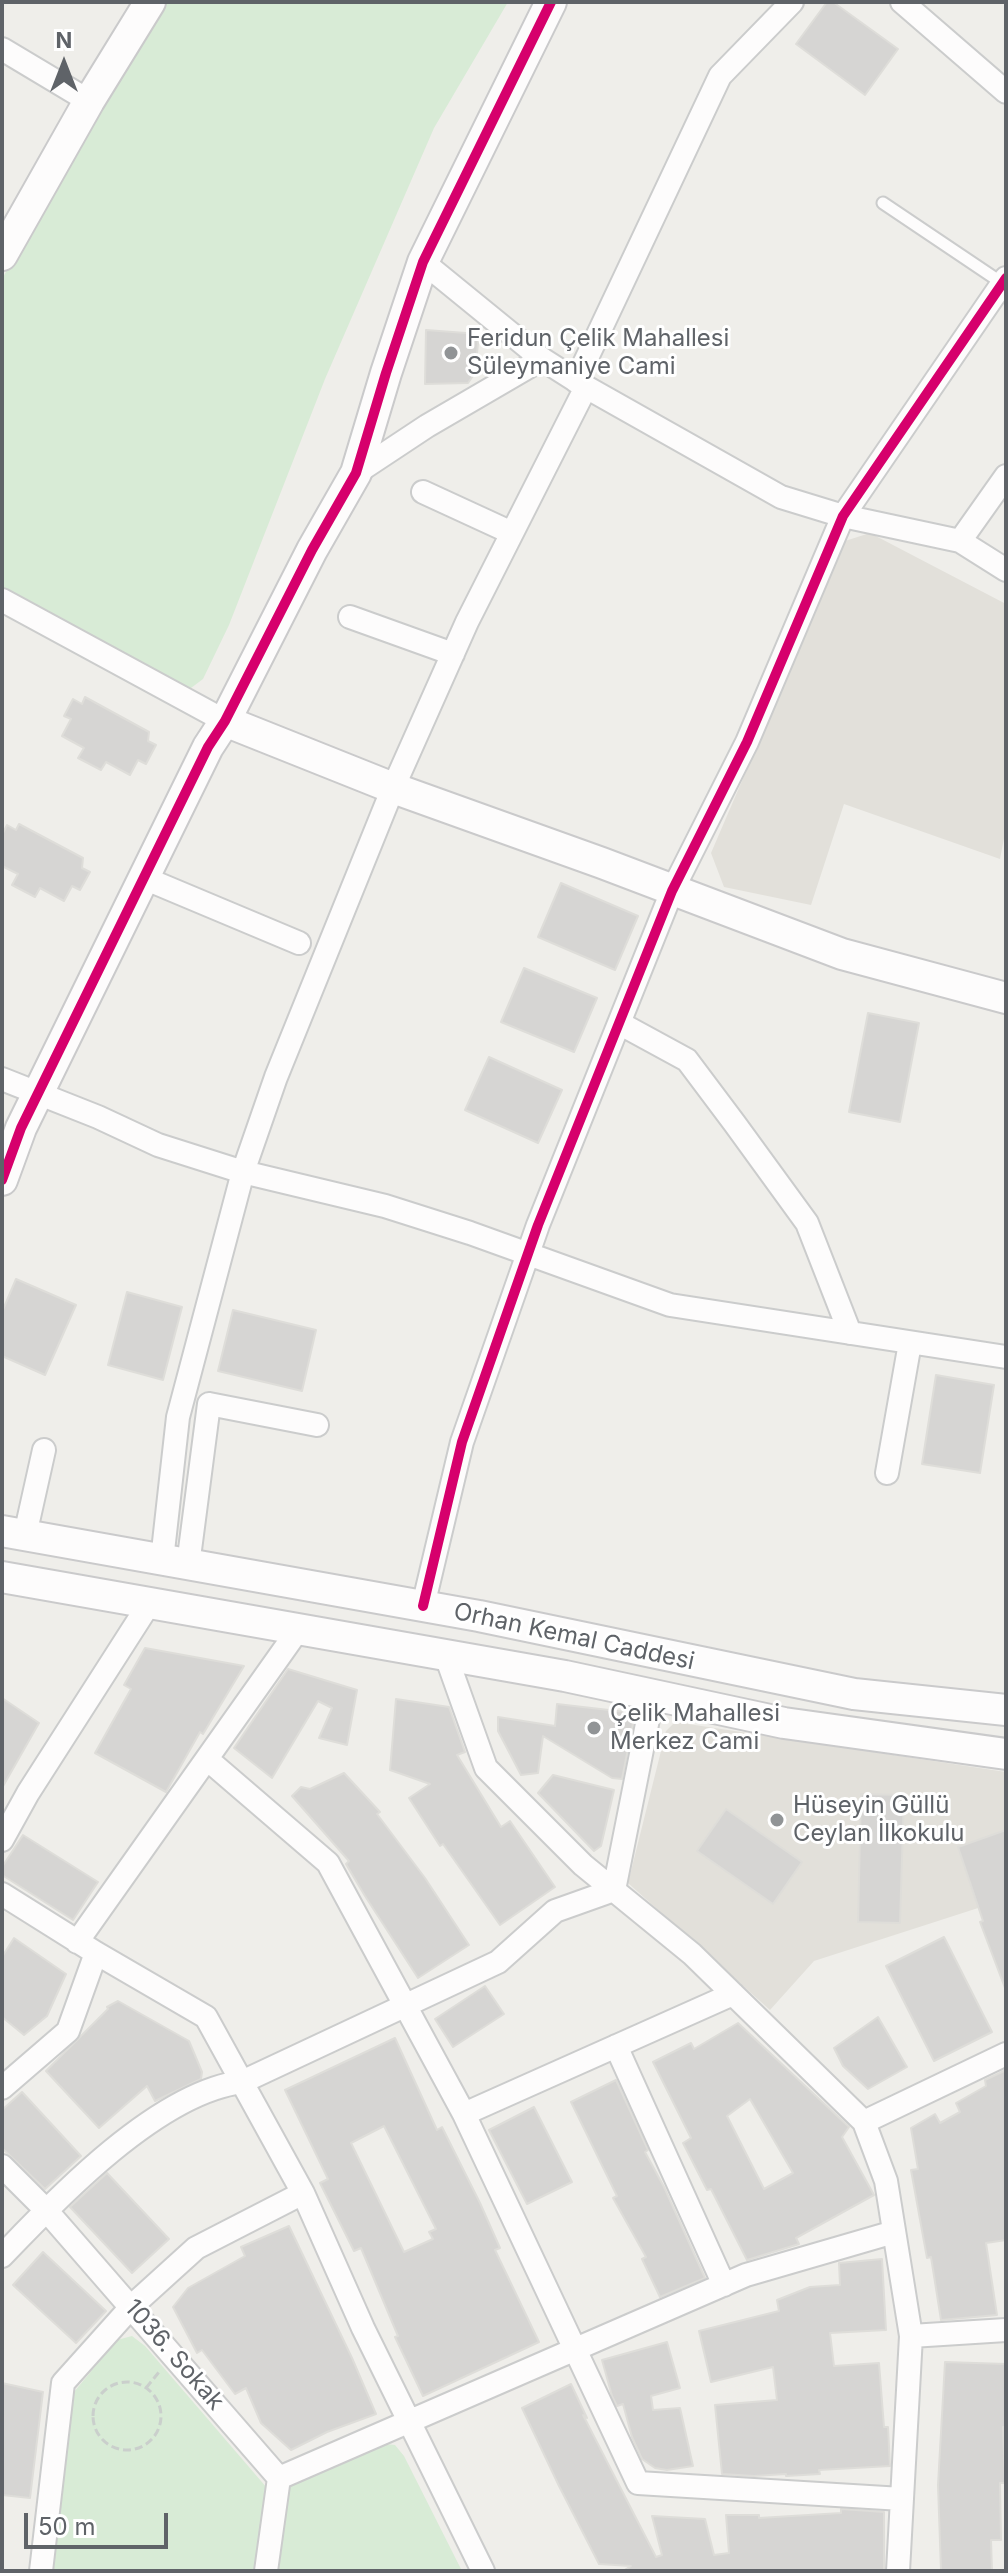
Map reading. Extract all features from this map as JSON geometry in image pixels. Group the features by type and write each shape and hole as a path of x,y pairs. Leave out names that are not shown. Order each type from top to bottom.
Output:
{"street":[{"path":"2,255 89,101 150,2"},
{"path":"2,1180 21,1128 208,747 225,721 312,550 356,473 423,262 551,2"},
{"path":"175,1563 178,1417 243,1172 276,1077 393,788 720,76 792,2"},
{"path":"902,2 1006,92"},
{"path":"2,49 89,101"},
{"path":"423,262 542,359 781,497 843,516 960,541 1006,570"},
{"path":"423,1606 462,1442 527,1255 672,891 747,742 843,516 1004,281"},
{"path":"356,473 427,426 542,359"},
{"path":"960,541 1006,476"},
{"path":"423,492 512,533"},
{"path":"2,600 225,721 393,788 842,954 1006,998"},
{"path":"350,617 453,654"},
{"path":"144,878 299,943"},
{"path":"619,1023 687,1060 735,1124 807,1223 850,1333"},
{"path":"2,1079 98,1117 158,1145 243,1172 385,1206 670,1305 1006,1357"},
{"path":"887,1473 910,1343"},
{"path":"175,1563 209,1404 317,1425"},
{"path":"14,1533 44,1450"},
{"name":"Orhan Kemal Caddesi","path":"14,1533 423,1606 854,1694 1006,1710"},
{"name":"Orhan Kemal Caddesi","path":"6,1586 149,1604 565,1676 784,1723 1006,1754"},
{"path":"2,1840 28,1793 149,1604"},
{"path":"2,2088 68,2031 86,1948 207,1759 298,1630"},
{"path":"446,1656 486,1768 583,1865 692,1954 864,2122 886,2181 911,2336 898,2571"},
{"path":"614,1890 653,1694"},
{"path":"207,1759 328,1863 464,2114 638,2483 902,2499"},
{"path":"2,2256 100,2160 175,2106 224,2084 242,2082 498,1962 555,1911 614,1890"},
{"path":"2,1894 86,1948 206,2017 303,2193 363,2328 483,2571"},
{"path":"464,2114 733,1994"},
{"path":"616,2046 724,2285"},
{"path":"864,2122 1006,2054"},
{"name":"1036. Sokak","path":"2,2166 132,2306 279,2478"},
{"path":"41,2571 63,2383 132,2306 196,2248 303,2193"},
{"path":"266,2571 279,2478 746,2275 894,2232"},
{"path":"911,2336 1006,2330"}],"lane":[{"path":"883,203 1004,281"}],"path":[{"path":"129,2382 150,2391 161,2411 161,2422 150,2442 129,2451 107,2445 94,2427 92,2416 99,2395 108,2387 129,2382"}],"shaded area":[{"path":"870,533 1006,604 1006,828 1000,859 844,804 811,905 724,887 711,853 845,541"},
{"name":"Hüseyin Güllü Ceylan İlkokulu","path":"675,1722 1006,1772 1006,1899 814,1961 770,2010 628,1883 666,1731"}],"green space":[{"path":"158,2 508,2 434,128 325,379 229,625 203,679 187,691 2,594 2,279"},
{"path":"132,2336 145,2346 267,2488 257,2571 52,2570 74,2392 117,2340"},
{"path":"386,2444 395,2445 404,2456 462,2571 276,2571 287,2488"}],"building":[{"path":"827,2 833,2 898,49 865,95 796,44"},
{"name":"Feridun Çelik Mahallesi Süleymaniye Cami","path":"426,330 479,334 475,373 468,383 425,384"},
{"path":"85,697 149,732 148,741 156,745 146,764 138,760 130,775 106,762 101,770 78,758 84,748 62,736 71,719 64,716 73,699 82,704"},
{"path":"19,824 83,858 82,868 90,872 80,890 72,886 64,901 40,888 35,897 12,885 18,874 2,866 2,835 7,825 16,830"},
{"path":"561,883 638,916 615,970 538,937"},
{"path":"524,968 597,998 574,1052 501,1022"},
{"path":"868,1013 919,1023 900,1122 849,1112"},
{"path":"489,1057 562,1090 538,1143 465,1110"},
{"path":"16,1279 76,1305 45,1375 2,1356 2,1312"},
{"path":"127,1292 182,1307 163,1380 108,1365"},
{"path":"233,1310 316,1330 302,1391 218,1371"},
{"path":"936,1375 994,1385 980,1473 922,1464"},
{"path":"145,1648 244,1666 203,1734 200,1732 166,1792 95,1753 131,1689 124,1685"},
{"path":"288,1669 357,1690 347,1745 319,1738 332,1708 318,1701 272,1778 234,1748"},
{"path":"2,1698 39,1723 2,1788"},
{"path":"396,1699 449,1707 465,1752 457,1755 501,1827 510,1821 555,1887 500,1925 443,1844 440,1846 409,1798 430,1784 390,1770"},
{"name":"Çelik Mahallesi Merkez Cami","path":"557,1704 635,1713 622,1779 612,1778 543,1736 538,1773 521,1775 498,1731 498,1717 555,1726"},
{"path":"344,1773 380,1812 377,1814 425,1878 469,1945 418,1978 346,1864 349,1861 292,1796 301,1787 310,1789"},
{"path":"553,1775 614,1790 601,1846 594,1851 538,1793"},
{"path":"861,1794 904,1795 900,1923 858,1922"},
{"path":"726,1809 802,1862 773,1904 697,1851"},
{"path":"1006,1830 1005,1988 980,1922 983,1921 958,1847"},
{"path":"23,1835 98,1882 73,1920 2,1875 2,1867"},
{"path":"944,1937 992,2032 934,2061 886,1966"},
{"path":"14,1938 66,1974 47,2016 24,2035 2,2017 2,1957"},
{"path":"485,1986 504,2014 453,2047 435,2019"},
{"path":"118,2001 189,2041 202,2072 201,2079 155,2101 147,2086 99,2128 46,2071 107,2007"},
{"path":"878,2017 907,2067 868,2089 843,2066 834,2048"},
{"path":"738,2023 849,2127 842,2137 874,2195 796,2238 799,2244 747,2260 711,2189 707,2190 683,2143 691,2138 653,2062 691,2043 694,2049","holes":["750,2099 793,2173 764,2189 727,2116"]},
{"path":"395,2038 437,2130 442,2127 480,2203 500,2248 495,2250 539,2342 423,2396 395,2337 398,2336 361,2248 354,2251 320,2183 328,2179 285,2090","holes":["384,2126 436,2229 429,2232 433,2239 404,2252 351,2143"]},
{"path":"1006,2070 1006,2240 986,2243 997,2315 941,2320 931,2257 927,2258 911,2170 918,2169 911,2128 935,2114 940,2123 960,2112 956,2103 986,2086 985,2080"},
{"path":"616,2080 648,2150 645,2152 705,2278 660,2297 642,2259 646,2257 613,2198 617,2196 571,2102"},
{"path":"22,2092 81,2156 45,2189 2,2148 2,2110"},
{"path":"534,2107 572,2182 527,2204 489,2130"},
{"path":"107,2173 169,2239 132,2273 70,2207"},
{"path":"289,2226 376,2414 327,2432 291,2450 261,2423 246,2388 235,2394 202,2350 197,2353 173,2307 188,2288 245,2256 241,2247"},
{"path":"43,2252 106,2311 76,2343 13,2285"},
{"path":"882,2259 886,2330 830,2333 834,2366 879,2363 890,2466 819,2470 820,2474 786,2476 722,2474 715,2405 777,2400 773,2367 711,2382 699,2331 779,2311 777,2300 810,2287 840,2285 839,2263"},
{"path":"667,2342 680,2388 651,2396 653,2410 680,2408 693,2466 667,2470 655,2468 642,2459 623,2404 617,2406 612,2396 602,2360"},
{"path":"945,2362 1006,2364 1006,2427 1003,2427 1005,2483 1000,2483 1001,2540 991,2540 992,2571 941,2571 938,2485"},
{"path":"2,2383 43,2392 30,2498 2,2495"},
{"path":"571,2384 587,2418 583,2415 656,2557 662,2555 652,2516 705,2519 714,2555 729,2553 726,2515 759,2515 759,2518 841,2513 841,2509 884,2512 884,2571 623,2571 631,2566 599,2564 522,2408"}],"cycle path":[{"path":"2,1180 21,1128 208,747 225,721 312,550 356,473 423,262 551,2"},
{"path":"423,1606 462,1442 538,1225 672,891 747,742 843,516 1006,278"}],"place":[{"name":"Feridun Çelik Mahallesi Süleymaniye Cami","path":"451,353"},
{"name":"Çelik Mahallesi Merkez Cami","path":"594,1728"},
{"name":"Hüseyin Güllü Ceylan İlkokulu","path":"777,1820"}]}
